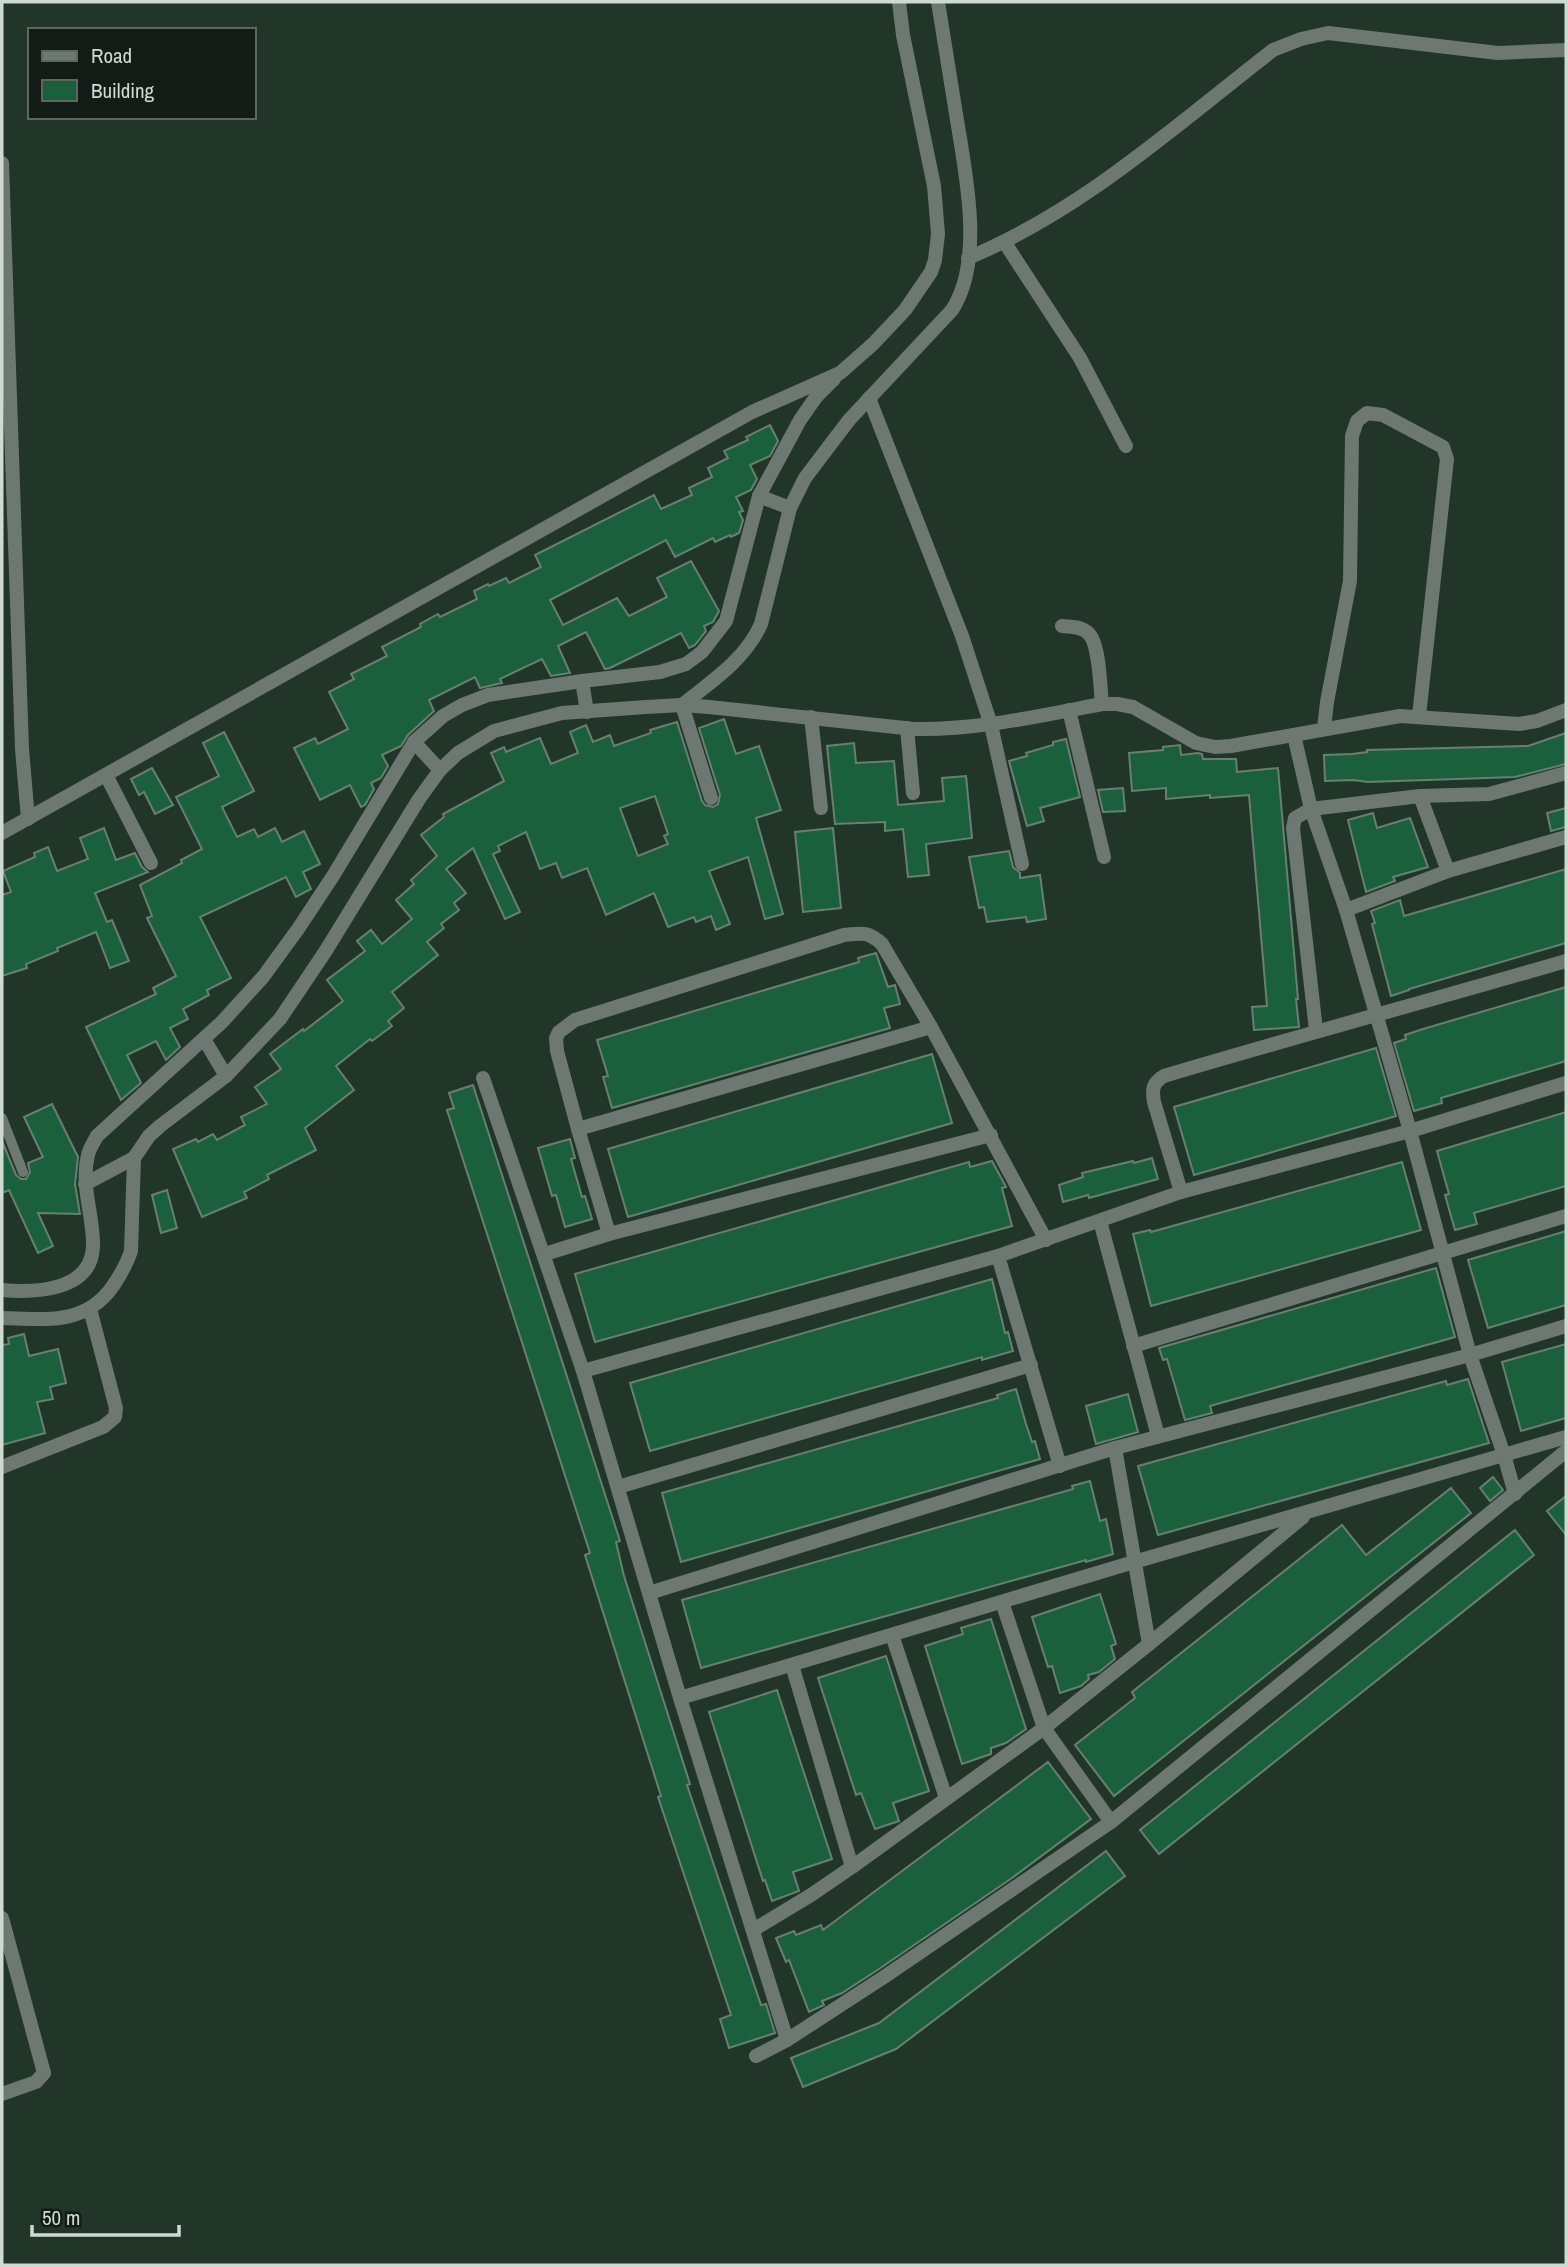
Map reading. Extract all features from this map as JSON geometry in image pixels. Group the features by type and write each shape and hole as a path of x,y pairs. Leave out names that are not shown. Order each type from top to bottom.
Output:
{"street":[{"path":"2,1290 22,1292 62,1286 85,1271 91,1261 93,1247 88,1155 97,1136 205,1042 263,976 334,876 417,744 443,716 488,695 660,672 686,664 702,652 726,621 762,497 800,420 816,397 905,310 931,272 935,260 938,234 934,186 903,35 899,2"},
{"path":"682,705 735,662 755,637 761,624 785,506 849,420 952,310 960,297 968,258 970,218 938,2"},
{"path":"968,258 1005,243 1108,180 1273,50 1301,38 1328,33 1498,53 1566,50"},
{"path":"2,163 22,749 29,819"},
{"path":"1005,243 1080,358 1126,446"},
{"path":"2,833 752,412 840,373"},
{"path":"869,398 962,636 991,725 1022,864"},
{"path":"1324,728 1350,581 1352,436 1357,421 1367,413 1383,415 1443,447 1447,459 1419,716"},
{"path":"762,497 785,506"},
{"path":"1062,626 1082,629 1088,632 1094,641 1102,704"},
{"path":"582,683 586,707"},
{"path":"90,1180 134,1158 149,1136 280,1019 325,952 437,765 494,731 586,707 682,705 939,730 991,725 1102,704 1117,704 1133,708 1196,743 1231,746 1400,716 1519,724 1537,721 1566,710"},
{"path":"682,705 711,798"},
{"path":"1069,710 1104,857"},
{"path":"811,718 821,808"},
{"path":"906,728 913,793"},
{"path":"1294,735 1311,808 1346,909 1471,1356 1515,1494"},
{"path":"417,744 437,765"},
{"path":"1316,1030 1293,823 1295,818 1311,808 1420,796 1489,794 1566,774"},
{"path":"106,775 151,863"},
{"path":"1420,796 1448,871"},
{"path":"1346,909 1448,871 1566,837"},
{"path":"609,1234 557,1051 556,1038 562,1028 575,1020 844,935 862,933 873,936 882,944 932,1027 1046,1240"},
{"path":"1181,1192 1152,1091 1154,1085 1164,1076 1316,1030 1375,1016 1566,961"},
{"path":"578,1129 932,1027"},
{"path":"205,1042 223,1072"},
{"path":"483,1078 583,1371 680,1698 787,2039"},
{"path":"583,1371 998,1256 1181,1192 1410,1131 1566,1083"},
{"path":"545,1254 609,1234 991,1135"},
{"path":"2,1318 71,1317 90,1309 105,1298 128,1263 131,1251 134,1158"},
{"path":"1133,1346 1566,1216"},
{"path":"1100,1222 1158,1436"},
{"path":"998,1256 1060,1466"},
{"path":"2,1467 103,1427 115,1417 116,1408 90,1309"},
{"path":"649,1594 1115,1448 1471,1356 1566,1326"},
{"path":"618,1487 1031,1365"},
{"path":"680,1698 1134,1562 1566,1437"},
{"path":"1115,1448 1149,1644"},
{"path":"756,2056 884,1978 1111,1822 1566,1451"},
{"path":"753,1930 852,1867 1044,1728 1307,1514"},
{"path":"1002,1602 1044,1728 1111,1822"},
{"path":"892,1635 946,1798"},
{"path":"792,1665 852,1867"},
{"path":"2,1918 44,2073 36,2082 2,2094"}],"lane":[{"path":"2,1118 23,1172"}],"building":[{"path":"770,425 778,441 770,456 750,465 757,479 751,490 736,497 743,511 739,512 743,520 739,533 715,542 713,538 675,557 666,540 550,600 563,625 617,598 629,616 667,597 657,578 691,561 719,611 713,622 704,626 706,631 695,645 689,648 681,633 605,669 586,632 558,646 570,673 551,676 542,659 500,679 502,683 480,688 475,677 429,700 434,711 408,735 401,746 382,755 388,766 381,778 371,783 374,789 365,805 361,807 350,785 320,800 294,748 315,738 318,744 348,729 329,692 354,679 351,674 387,656 382,647 421,627 420,624 438,614 440,617 477,599 474,591 506,578 509,583 541,567 535,555 654,495 661,509 692,495 689,488 712,477 708,468 728,458 724,451 748,440 746,437"},
{"path":"724,719 736,754 759,746 781,810 756,818 783,914 765,919 748,857 709,871 730,924 716,930 711,916 696,922 694,917 668,927 654,893 606,915 587,868 562,878 556,863 540,869 526,832 498,846 500,851 493,854 520,912 505,919 473,848 446,869 466,893 454,903 459,910 441,924 444,928 427,942 438,955 392,992 404,1008 388,1021 392,1026 372,1041 370,1039 336,1066 354,1090 305,1128 316,1150 267,1175 269,1179 244,1192 247,1198 202,1217 173,1149 196,1139 198,1142 213,1134 217,1140 245,1125 241,1117 267,1104 255,1087 281,1069 270,1054 343,1001 327,980 365,951 357,941 371,930 382,944 412,919 396,900 414,884 411,880 437,856 421,835 444,817 443,814 504,781 491,753 504,747 506,752 540,738 551,764 578,753 570,732 586,725 593,742 610,735 614,746 651,733 650,730 677,722 702,801 713,807 718,804 720,795 699,728","holes":["655,796 668,834 664,836 668,844 638,856 620,808"]},
{"path":"224,732 254,791 222,807 237,837 254,829 258,837 275,828 282,842 304,831 320,864 303,872 311,889 296,897 286,877 200,917 231,978 207,990 209,995 183,1009 188,1019 170,1028 180,1047 166,1060 156,1041 127,1055 141,1083 121,1100 86,1027 156,994 153,988 176,976 147,918 152,916 140,885 202,849 176,797 219,776 203,743"},
{"path":"1566,733 1566,764 1515,777 1325,781 1324,755 1352,754 1367,750 1528,746"},
{"path":"1066,739 1080,797 1040,808 1044,821 1027,826 1009,761"},
{"path":"854,743 856,763 894,761 898,805 944,801 942,778 966,776 972,838 926,844 929,875 908,877 903,829 885,831 885,822 835,824 827,746"},
{"path":"1180,745 1181,755 1198,753 1202,754 1203,759 1236,759 1237,772 1278,768 1299,1027 1254,1030 1252,1007 1267,1006 1249,795 1166,799 1166,788 1132,791 1129,753 1163,750 1163,747"},
{"path":"152,768 173,805 155,814 144,792 139,795 131,779"},
{"path":"1123,788 1125,811 1103,812 1098,790"},
{"path":"1566,808 1566,827 1551,831 1547,813"},
{"path":"1373,813 1377,828 1410,818 1428,867 1393,877 1395,881 1366,892 1348,820"},
{"path":"104,828 116,860 135,853 142,867 148,872 95,893 107,922 112,920 129,961 110,968 96,932 26,964 27,968 2,976 2,895 11,892 3,871 35,857 34,853 48,847 57,871 88,859 80,838"},
{"path":"833,828 841,908 803,912 795,832"},
{"path":"1009,851 1013,867 1020,873 1020,878 1040,875 1046,919 1027,922 1026,917 987,922 984,907 979,908 969,857"},
{"path":"1566,869 1566,943 1391,996 1371,911 1400,900 1404,916"},
{"path":"876,953 888,987 895,985 900,1004 884,1008 890,1028 612,1108 603,1077 608,1076 597,1040 859,962 858,958"},
{"path":"1566,987 1566,1061 1441,1098 1442,1103 1414,1111 1394,1043 1406,1039 1405,1035 1423,1029"},
{"path":"1376,1048 1396,1116 1194,1175 1174,1107"},
{"path":"932,1054 952,1123 628,1217 608,1149"},
{"path":"473,1085 620,1541 616,1542 624,1576 690,1784 687,1785 761,2005 766,2004 775,2033 729,2048 720,2019 731,2015 658,1797 661,1796 585,1555 590,1553 447,1110 454,1108 449,1093"},
{"path":"52,1104 78,1157 75,1184 80,1214 38,1213 53,1246 38,1253 9,1190 2,1193 2,1141 16,1175 26,1179 30,1172 28,1163 43,1157 24,1117"},
{"path":"1566,1112 1566,1186 1474,1213 1477,1224 1455,1230 1445,1195 1449,1194 1437,1151"},
{"path":"570,1139 575,1158 571,1159 582,1197 585,1196 592,1219 565,1227 556,1195 552,1196 538,1148"},
{"path":"1152,1158 1158,1179 1089,1198 1088,1195 1063,1202 1059,1185 1083,1177 1082,1173"},
{"path":"992,1161 1006,1187 1002,1188 1012,1226 595,1342 575,1274 969,1162 970,1167"},
{"path":"1402,1162 1421,1230 1151,1306 1133,1234 1151,1232"},
{"path":"167,1190 177,1228 161,1233 152,1195"},
{"path":"1566,1231 1566,1305 1488,1328 1468,1260"},
{"path":"1436,1268 1455,1337 1210,1406 1212,1413 1185,1420 1167,1359 1163,1360 1159,1348"},
{"path":"992,1279 1005,1333 1008,1332 1013,1351 982,1360 982,1357 650,1451 630,1383"},
{"path":"24,1334 29,1356 58,1349 66,1383 50,1387 53,1399 37,1402 45,1433 2,1445 2,1345 9,1344 8,1338"},
{"path":"1566,1344 1566,1418 1521,1431 1502,1362"},
{"path":"1468,1379 1489,1443 1158,1535 1138,1466 1446,1381 1447,1385"},
{"path":"1016,1389 1040,1459 681,1562 662,1493 998,1398 997,1395"},
{"path":"1128,1394 1138,1432 1096,1444 1086,1406"},
{"path":"1493,1477 1503,1490 1490,1501 1480,1488"},
{"path":"1090,1481 1100,1521 1106,1519 1113,1554 701,1668 682,1600 1073,1489 1072,1486"},
{"path":"1451,1488 1471,1513 1114,1796 1075,1745 1135,1698 1132,1692 1342,1525 1366,1555"},
{"path":"1566,1496 1566,1535 1547,1511"},
{"path":"1515,1530 1534,1555 1159,1854 1140,1830"},
{"path":"1100,1594 1116,1644 1111,1646 1115,1659 1099,1672 1088,1675 1089,1679 1081,1686 1060,1693 1052,1666 1048,1667 1032,1617"},
{"path":"991,1619 1026,1729 1006,1743 991,1748 991,1754 962,1764 925,1646 963,1634 961,1628"},
{"path":"886,1656 929,1791 893,1803 899,1821 875,1829 861,1793 856,1795 818,1678"},
{"path":"777,1690 832,1859 793,1872 799,1891 772,1901 765,1880 763,1881 709,1712"},
{"path":"1048,1762 1091,1819 1012,1878 879,1969 842,1993 822,2001 824,2005 809,2012 789,1960 786,1962 776,1938 794,1931 796,1935 821,1925 823,1930"},
{"path":"1106,1851 1125,1876 896,2049 803,2087 791,2058 879,2023"}]}
